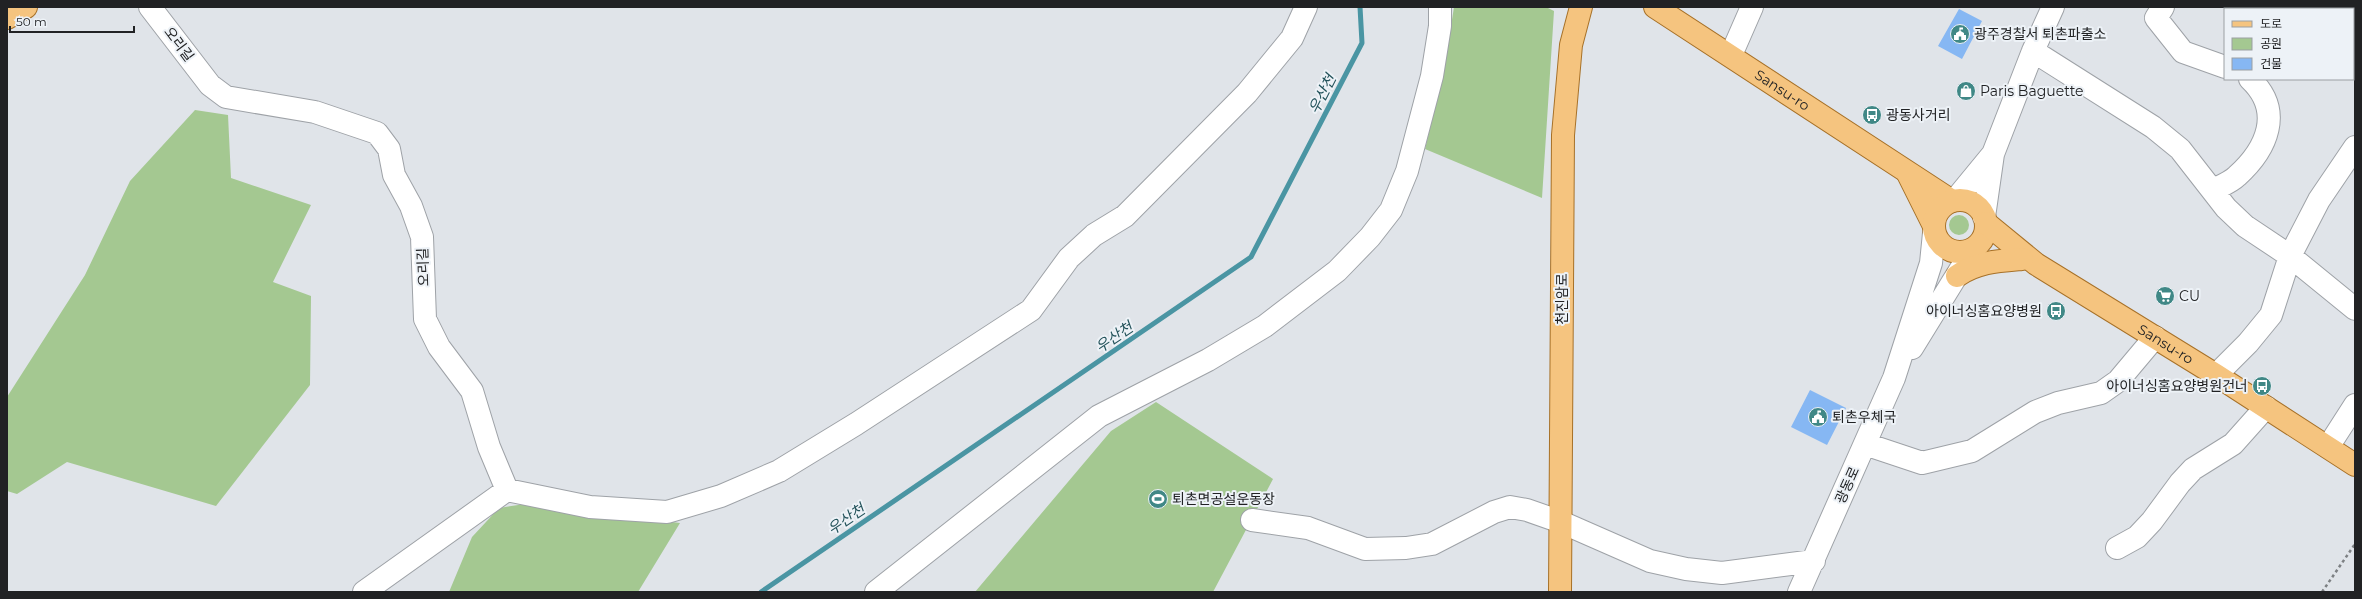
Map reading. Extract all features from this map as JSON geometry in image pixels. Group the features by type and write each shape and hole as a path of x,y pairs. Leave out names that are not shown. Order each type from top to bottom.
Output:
{"main road":[{"path":"7,18 26,7"},
{"name":"Sansu-ro","path":"1655,7 1731,55 1908,174 1954,200"},
{"name":"천진암로","path":"1560,592 1563,135 1565,88 1574,13"},
{"path":"1908,174 1934,228 1937,240 1949,250 1965,252 1976,246 1984,234 1985,220"},
{"path":"1934,228 1939,209 1954,200 1964,200 1973,203 1985,220 2029,261"},
{"path":"1976,246 2029,261"},
{"path":"1957,276 1967,269 1982,263 2029,261"},
{"name":"Sansu-ro","path":"2029,261 2216,375 2355,465"}],"street":[{"name":"오리길","path":"150,7 210,85 226,97 316,112 377,133 389,149 394,175 411,206 422,237 425,319 440,347 472,391 489,447 507,490"},
{"path":"364,592 507,490 590,507 667,512 721,496 779,471 942,369 1031,310 1069,258 1094,236 1125,216 1247,94 1292,38 1306,7"},
{"path":"876,592 1099,416 1208,360 1265,326 1337,271 1370,237 1391,210 1407,171 1432,76 1440,26 1440,7"},
{"path":"1731,55 1752,7"},
{"path":"1985,220 1993,154 2033,52 2054,7"},
{"path":"2163,7 2156,18 2183,52 2224,67"},
{"path":"2033,52 2153,127 2180,149 2226,208 2245,226 2290,256 2355,308"},
{"path":"2213,190 2236,177 2256,155 2268,132 2269,109 2262,90 2251,80"},
{"path":"2216,375 2270,315 2290,256 2319,200 2355,147"},
{"path":"1954,200 1993,154"},
{"path":"1894,378 1931,263 1934,228"},
{"path":"1894,378 1976,246"},
{"path":"1865,444 1922,463 1972,451 2035,412 2058,403 2101,393 2118,381 2155,337"},
{"name":"광동로","path":"1799,592 1894,378"},
{"path":"2328,447 2355,404"},
{"path":"2117,548 2137,537 2152,522 2180,483 2193,469 2233,444 2266,407"},
{"path":"1252,520 1308,528 1365,549 1406,548 1432,544 1494,512 1510,507 1527,510 1561,522 1650,560 1686,569 1722,573 1814,561"}],"path":[{"path":"2322,592 2355,544"}],"green space":[{"path":"1454,7 1546,7 1554,11 1542,198 1425,149 1445,64"},
{"path":"195,110 228,115 231,178 311,205 273,282 311,296 310,385 216,506 67,462 17,494 7,491 7,397 85,275 130,181"},
{"path":"1959,215 1966,218 1969,225 1966,232 1959,235 1952,232 1949,225 1952,218"},
{"name":"퇴촌면공설운동장","path":"1156,402 1273,479 1213,592 975,592 1111,431"},
{"path":"525,504 680,523 638,592 449,592 472,537 499,508"}],"building":[{"name":"광주경찰서 퇴촌파출소","path":"1959,9 1982,21 1962,59 1938,46"},
{"name":"퇴촌우체국","path":"1810,390 1846,408 1827,445 1791,427"}],"waterway":[{"name":"우산천","path":"761,592 1251,257 1362,43 1360,7"}],"place":[{"name":"광주경찰서 퇴촌파출소","path":"1960,34"},
{"name":"Paris Baguette","path":"1966,91"},
{"name":"광동사거리","path":"1872,115"},
{"name":"CU","path":"2165,296"},
{"name":"아이너싱홈요양병원","path":"2056,311"},
{"name":"아이너싱홈요양병원건너","path":"2262,386"},
{"name":"퇴촌우체국","path":"1818,417"},
{"name":"퇴촌면공설운동장","path":"1158,499"}]}
